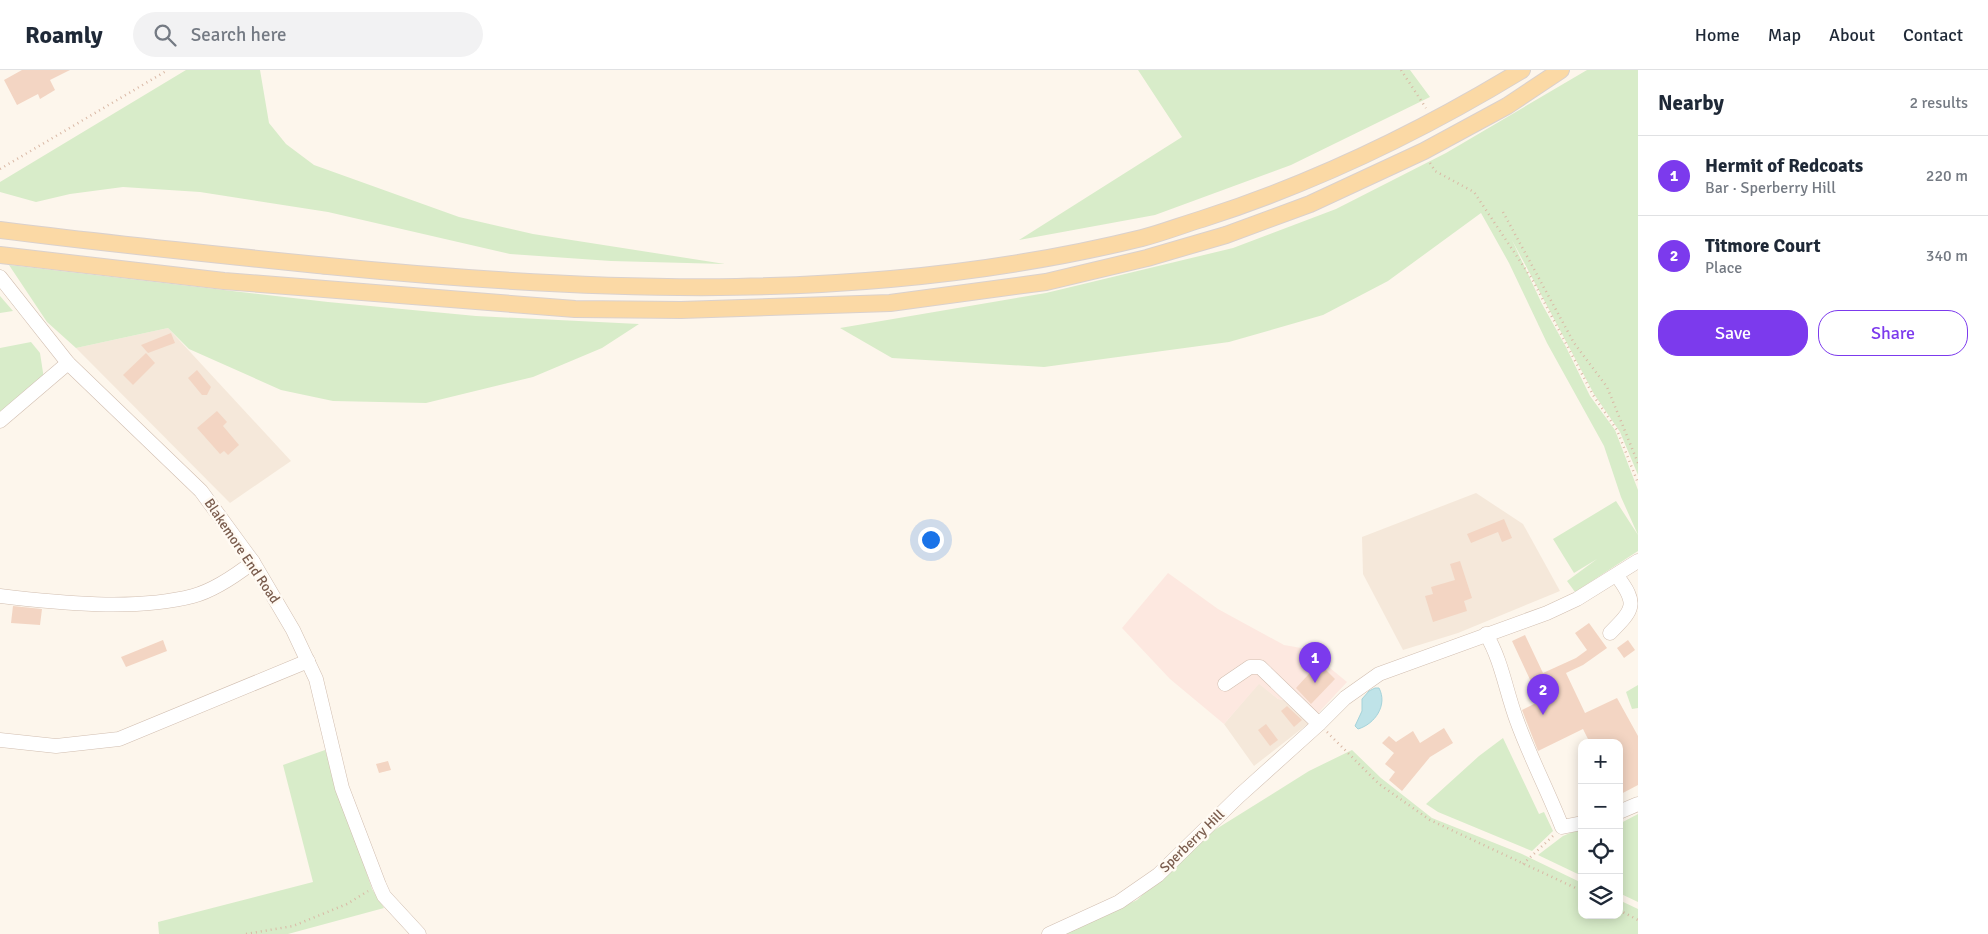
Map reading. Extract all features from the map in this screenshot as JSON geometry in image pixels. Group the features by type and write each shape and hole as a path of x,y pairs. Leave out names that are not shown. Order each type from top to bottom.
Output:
{"main road":[{"path":"0,230 309,264 576,286 695,288 888,280 1035,262 1146,237 1233,209 1370,152 1434,121 1522,70"},
{"path":"0,255 224,281 575,309 682,310 890,303 1046,282 1147,258 1245,228 1334,193 1424,151 1507,106 1561,70"}],"street":[{"name":"Blakemore End Road","path":"2,280 68,363 201,491 253,562 294,630 316,679 342,788 379,885 384,896 419,934"},
{"path":"0,421 68,363"},
{"name":"Sperberry Hill","path":"1049,934 1119,902 1158,875 1239,796 1345,698 1379,674 1547,613 1577,599 1617,576 1638,561"},
{"path":"0,596 37,601 132,605 194,596 232,578 253,562"},
{"path":"1610,633 1630,613 1633,603 1629,590 1617,576"},
{"path":"1486,634 1497,653 1508,696 1518,724 1562,827 1578,823"},
{"path":"0,740 56,746 119,739 308,661"},
{"path":"1225,684 1250,667 1260,667 1319,724"},
{"path":"1623,810 1638,804"}],"path":[{"path":"0,169 168,70"},
{"path":"1401,70 1424,104"},
{"path":"1427,159 1435,171 1474,192 1532,278 1593,395 1617,430 1638,483"},
{"path":"1503,212 1574,343 1608,387 1638,463"},
{"path":"1319,724 1379,784 1430,820 1578,889"},
{"path":"1523,864 1562,827"},
{"path":"246,934 293,926 347,904 379,885"},
{"path":"1623,912 1638,920"}],"shaded area":[{"path":"168,328 291,461 230,503 76,348"},
{"path":"1476,493 1523,524 1560,591 1458,633 1403,650 1363,574 1362,537"},
{"path":"1168,573 1218,609 1284,645 1307,649 1347,682 1309,723 1290,701 1278,699 1259,684 1224,724 1170,679 1122,628"},
{"path":"1259,683 1278,699 1290,701 1309,723 1254,766 1224,724"}],"green space":[{"path":"186,70 260,70 269,123 286,144 314,165 459,217 533,234 725,264 611,261 510,254 328,212 200,192 123,187 70,194 36,202 0,192 0,182"},
{"path":"1138,70 1410,70 1430,97 1291,165 1155,215 1019,240 1182,137"},
{"path":"1587,70 1638,70 1638,475 1620,432 1594,394 1512,240 1542,304 1590,396 1615,430 1638,490 1638,535 1621,497 1604,446 1547,343 1509,263 1481,213 1388,281 1323,315 1229,342 1044,367 892,358 840,328 1046,293 1233,248 1336,209 1446,153"},
{"path":"9,265 328,302 476,316 639,324 602,348 533,377 426,403 333,401 281,390 189,349 168,328 76,348 47,322"},
{"path":"0,296 13,311 0,313"},
{"path":"31,342 40,353 44,379 0,415 0,348"},
{"path":"1616,501 1638,535 1638,551 1575,592 1567,581 1597,559 1574,573 1553,539"},
{"path":"1638,685 1638,708 1632,709 1626,692"},
{"path":"1503,738 1539,814 1544,812 1553,831 1532,851 1438,812 1426,804 1479,756"},
{"path":"325,750 372,889 384,908 288,934 159,934 158,922 313,882 283,765"},
{"path":"1352,750 1381,778 1432,818 1522,854 1578,881 1578,919 1623,919 1623,902 1638,909 1638,934 1063,934 1137,900 1205,836 1309,771"},
{"path":"1638,814 1638,902 1623,895 1623,822"},
{"path":"1578,830 1578,874 1538,855 1563,836"}],"water":[{"path":"1379,688 1381,694 1381,707 1370,723 1358,729 1355,726 1362,711 1362,699 1369,691"}],"building":[{"path":"22,70 70,70 50,80 55,90 40,99 38,94 17,105 4,80"},
{"path":"171,333 175,343 148,353 141,345"},
{"path":"146,353 155,363 133,385 123,375"},
{"path":"197,370 211,387 207,395 202,395 188,378"},
{"path":"217,411 227,422 223,426 239,445 228,455 224,451 220,454 197,428"},
{"path":"1504,519 1512,538 1502,542 1498,532 1471,543 1467,534"},
{"path":"1460,561 1472,598 1464,601 1467,611 1433,622 1425,596 1433,594 1431,587 1455,580 1450,564"},
{"path":"13,606 42,609 40,625 11,623"},
{"path":"1589,623 1607,648 1583,665 1566,673 1585,713 1617,698 1638,736 1638,785 1623,793 1623,739 1588,739 1583,729 1538,751 1522,710 1540,701 1512,641 1525,635 1543,673 1576,658 1587,650 1575,633"},
{"path":"163,640 167,651 126,667 121,657"},
{"path":"1628,640 1635,650 1624,658 1617,648"},
{"path":"1319,663 1335,679 1311,704 1296,688"},
{"path":"1287,706 1302,720 1294,727 1281,711"},
{"path":"1266,724 1278,740 1270,746 1258,730"},
{"path":"1444,728 1453,743 1430,757 1402,791 1389,780 1395,772 1385,764 1394,753 1382,743 1389,736 1396,742 1413,731 1420,743"},
{"path":"388,761 391,770 379,773 376,764"}],"place":[{"name":"Hermit of Redcoats","path":"1315,683"},
{"name":"Titmore Court","path":"1543,715"}]}
